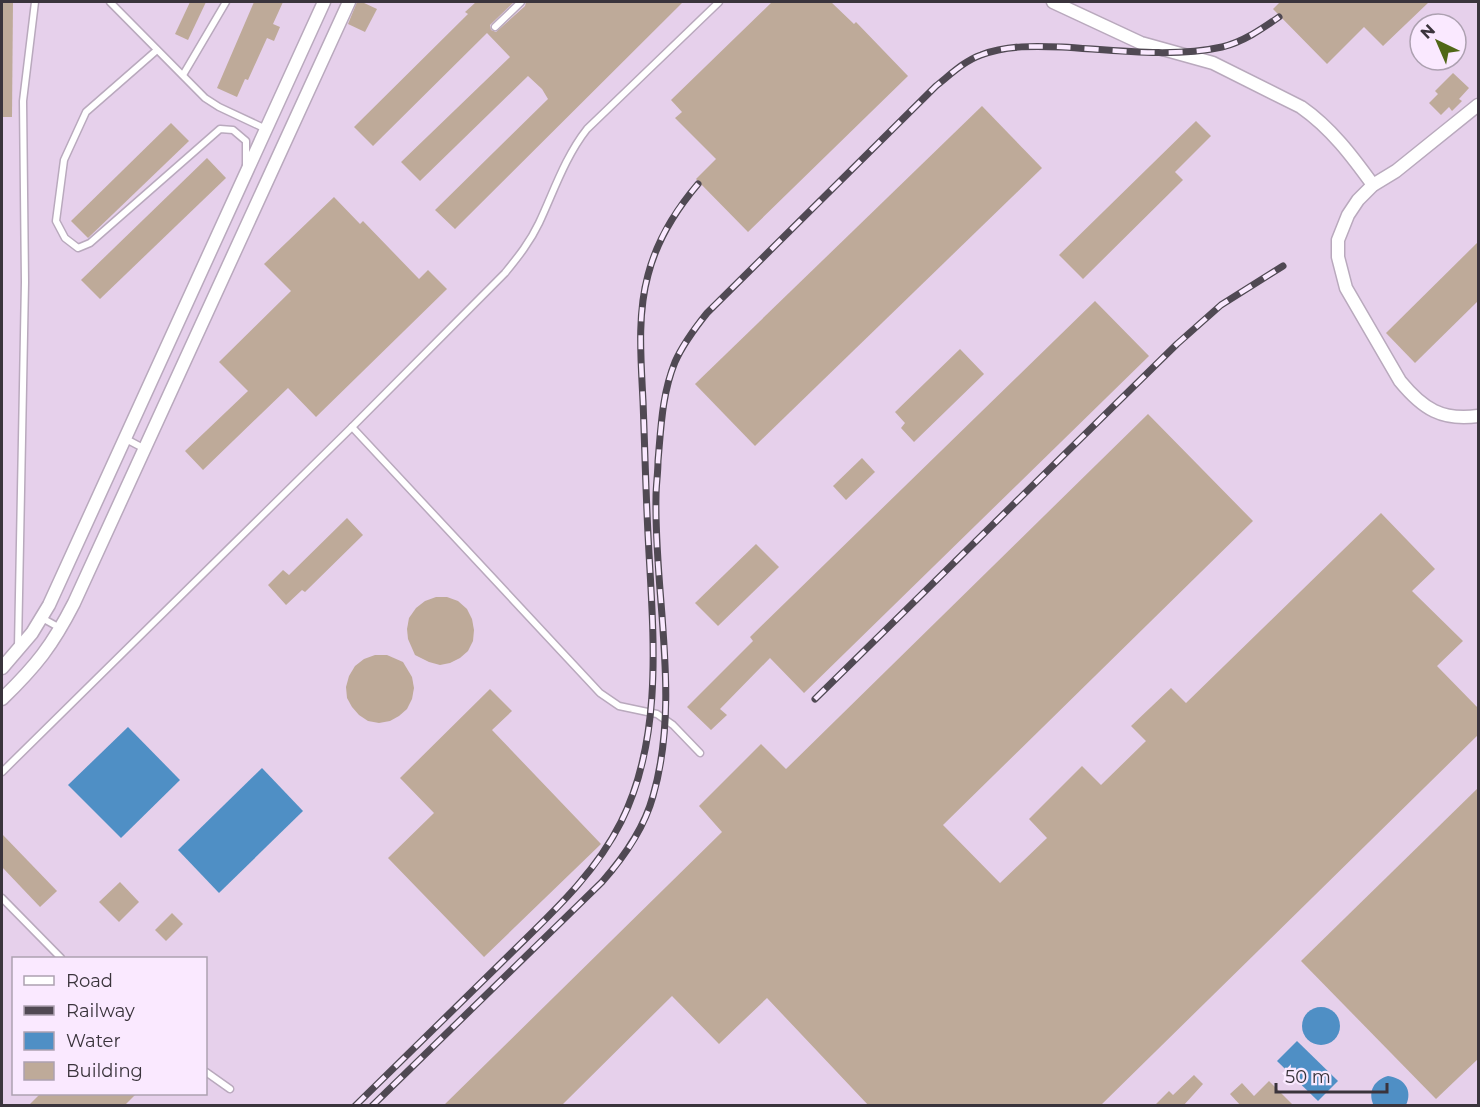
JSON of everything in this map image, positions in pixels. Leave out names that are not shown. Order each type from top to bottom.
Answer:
[{"type":"street","points":[[2,668],[18,651],[42,618],[126,439],[324,2]]},
{"type":"street","points":[[2,699],[44,655],[61,629],[349,2]]},
{"type":"street","points":[[1053,2],[1141,43],[1213,63],[1301,107],[1337,137],[1373,185]]},
{"type":"street","points":[[1479,105],[1396,171],[1373,185],[1358,200],[1348,215],[1338,240],[1340,272],[1346,288],[1400,381],[1423,405],[1437,413],[1456,417],[1479,416]]},
{"type":"street","points":[[266,129],[286,138]]},
{"type":"lane","points":[[18,651],[25,282],[23,101],[35,2]]},
{"type":"lane","points":[[110,2],[211,103],[266,129]]},
{"type":"lane","points":[[183,75],[226,2]]},
{"type":"lane","points":[[495,27],[521,2]]},
{"type":"lane","points":[[2,772],[505,273],[524,250],[538,225],[568,158],[587,129],[719,2]]},
{"type":"lane","points":[[157,50],[86,112],[64,160],[56,221],[65,238],[78,248],[90,243],[220,129],[233,130],[246,141],[246,174]]},
{"type":"lane","points":[[352,427],[600,693],[619,706],[657,714],[673,725],[700,753]]},
{"type":"lane","points":[[126,439],[145,449]]},
{"type":"lane","points":[[42,618],[61,629]]},
{"type":"lane","points":[[2,898],[60,957]]},
{"type":"lane","points":[[207,1073],[230,1089]]},
{"type":"shaded area","points":[[2,2],[1478,2],[1478,1105],[2,1105]]},
{"type":"water","points":[[128,727],[180,780],[121,838],[68,785]]},
{"type":"water","points":[[262,768],[303,811],[219,893],[178,850]]},
{"type":"water","points":[[1321,1007],[1328,1008],[1334,1013],[1339,1019],[1339,1033],[1334,1039],[1328,1044],[1321,1045],[1314,1044],[1308,1039],[1303,1033],[1302,1026],[1303,1019],[1308,1013],[1314,1008]]},
{"type":"water","points":[[1297,1041],[1338,1081],[1318,1101],[1277,1061]]},
{"type":"water","points":[[1388,1076],[1399,1079],[1406,1086],[1408,1100],[1406,1105],[1373,1104],[1371,1095],[1373,1087],[1379,1080]]},
{"type":"building","points":[[2,2],[13,2],[12,117],[2,117]]},
{"type":"building","points":[[190,2],[206,2],[188,40],[175,34]]},
{"type":"building","points":[[254,2],[283,2],[273,24],[280,27],[274,41],[267,38],[248,80],[245,79],[237,97],[217,88]]},
{"type":"building","points":[[357,2],[377,9],[365,32],[348,24]]},
{"type":"building","points":[[476,2],[514,2],[490,25],[491,30],[496,32],[525,6],[526,2],[683,2],[455,229],[435,210],[548,99],[542,89],[528,76],[420,181],[401,162],[510,57],[487,33],[373,146],[354,127],[468,14],[465,12]]},
{"type":"building","points":[[772,2],[831,2],[854,24],[856,22],[908,76],[748,232],[696,179],[716,159],[675,118],[682,112],[671,100]]},
{"type":"building","points":[[1280,2],[1429,2],[1419,12],[1408,12],[1408,22],[1383,46],[1364,27],[1327,64],[1273,9]]},
{"type":"building","points":[[1453,73],[1469,88],[1459,99],[1462,101],[1452,111],[1449,107],[1441,115],[1429,103],[1438,94],[1435,91]]},
{"type":"building","points":[[982,106],[1042,168],[755,446],[695,384]]},
{"type":"building","points":[[1196,121],[1211,136],[1175,172],[1183,180],[1083,279],[1059,255]]},
{"type":"building","points":[[171,123],[189,141],[88,238],[71,221]]},
{"type":"building","points":[[207,158],[226,178],[100,299],[81,280]]},
{"type":"building","points":[[334,197],[360,224],[363,221],[419,279],[428,270],[447,289],[316,417],[288,388],[203,470],[185,451],[248,391],[219,362],[291,291],[264,264]]},
{"type":"building","points":[[1479,241],[1479,300],[1415,363],[1386,333]]},
{"type":"building","points":[[1095,301],[1149,356],[804,693],[770,658],[720,709],[727,715],[711,730],[687,707],[753,641],[750,637]]},
{"type":"building","points":[[960,349],[984,374],[914,442],[901,428],[905,423],[895,412]]},
{"type":"building","points":[[1148,414],[1253,521],[943,825],[1000,883],[1047,838],[1029,819],[1082,766],[1101,785],[1146,741],[1131,726],[1171,688],[1186,703],[1381,513],[1435,569],[1412,591],[1463,641],[1437,666],[1479,709],[1479,734],[1100,1106],[869,1106],[767,998],[719,1044],[672,996],[561,1106],[443,1106],[722,832],[699,806],[761,744],[786,769]]},
{"type":"building","points":[[862,458],[875,472],[846,500],[833,486]]},
{"type":"building","points":[[347,518],[363,535],[305,592],[302,590],[286,605],[268,585],[283,570],[289,575]]},
{"type":"building","points":[[756,544],[779,567],[718,626],[695,603]]},
{"type":"building","points":[[436,597],[447,597],[458,601],[467,609],[474,630],[473,641],[468,651],[450,663],[440,665],[415,655],[408,639],[407,629],[409,618],[416,608]]},
{"type":"building","points":[[375,655],[387,655],[403,662],[412,677],[414,688],[407,709],[390,721],[379,723],[368,721],[359,715],[347,698],[346,687],[355,666]]},
{"type":"building","points":[[490,689],[512,711],[492,730],[601,844],[484,957],[388,858],[434,813],[400,778]]},
{"type":"building","points":[[1479,787],[1479,1058],[1436,1099],[1301,961]]},
{"type":"building","points":[[2,834],[57,891],[40,907],[2,867]]},
{"type":"building","points":[[120,882],[139,902],[119,922],[99,902]]},
{"type":"building","points":[[172,913],[183,924],[166,941],[155,930]]},
{"type":"building","points":[[1194,1075],[1203,1084],[1183,1106],[1154,1106],[1169,1091],[1173,1095]]},
{"type":"building","points":[[1269,1081],[1294,1106],[1241,1106],[1230,1094],[1242,1083],[1254,1096]]},
{"type":"building","points":[[39,1095],[135,1095],[124,1106],[28,1106]]},
{"type":"railway","points":[[372,1106],[602,882],[625,853],[644,820],[653,796],[661,759],[665,722],[666,685],[656,534],[658,461],[663,411],[667,386],[675,362],[707,313],[936,86],[969,61],[1001,49],[1032,46],[1163,53],[1203,50],[1237,42],[1279,17]]},
{"type":"railway","points":[[355,1106],[567,897],[610,842],[634,791],[649,725],[653,656],[641,354],[642,306],[648,275],[662,238],[674,215],[698,184]]},
{"type":"railway","points":[[815,699],[1177,344],[1221,305],[1283,266]]}]
